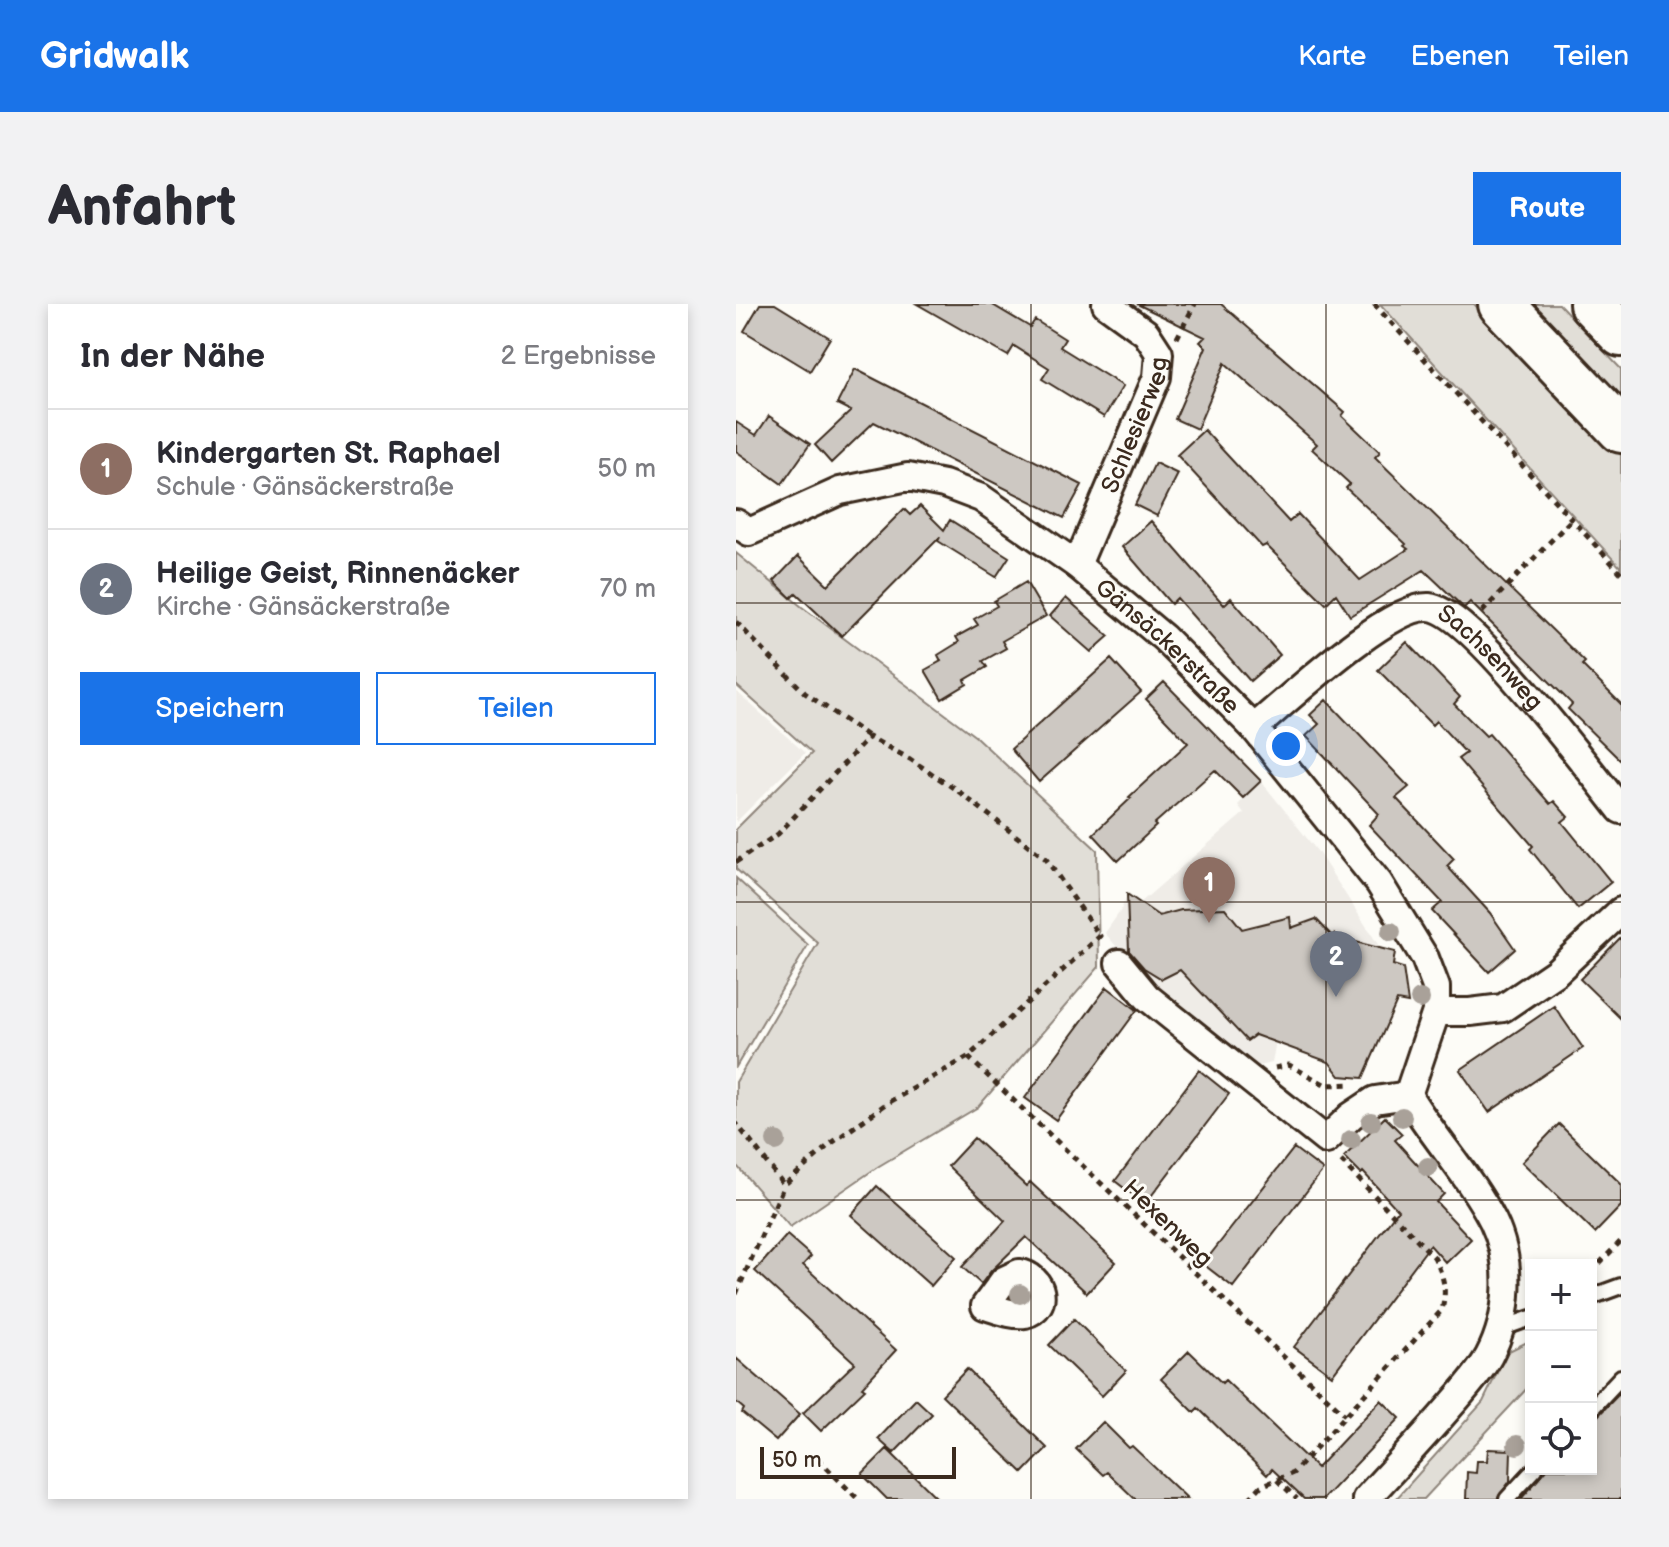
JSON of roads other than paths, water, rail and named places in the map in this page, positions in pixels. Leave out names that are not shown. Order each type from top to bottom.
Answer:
[{"type":"highway","points":[[1501,304],[1621,430]]},
{"type":"highway","points":[[1592,304],[1621,334]]},
{"type":"street","name":"Schlesierweg","points":[[1077,565],[1157,377],[1159,353],[1146,333],[1106,304]]},
{"type":"street","name":"Gänsäckerstraße","points":[[736,523],[749,532],[840,491],[908,477],[944,484],[981,498],[1077,565],[1164,638],[1254,728],[1379,883],[1425,958],[1436,987],[1436,1012],[1408,1095]]},
{"type":"street","name":"Sachsenweg","points":[[1254,728],[1354,645],[1389,621],[1427,607],[1445,611],[1466,628],[1555,725],[1621,810]]},
{"type":"street","points":[[1436,1012],[1503,1008],[1556,972],[1621,911]]},
{"type":"street","points":[[1119,963],[1147,997],[1326,1140],[1351,1116],[1375,1100],[1408,1095],[1428,1129],[1473,1186],[1494,1223],[1503,1246],[1506,1298],[1489,1356],[1472,1380],[1366,1499]]},
{"type":"lane","points":[[1597,1295],[1621,1286]]},
{"type":"lane","points":[[1499,1329],[1525,1320]]},
{"type":"lane","points":[[1597,1403],[1621,1377]]},
{"type":"lane","points":[[1507,1499],[1529,1475]]},
{"type":"place","name":"Kindergarten St. Raphael","points":[[1209,923]]},
{"type":"place","name":"Heilige Geist, Rinnenäcker","points":[[1336,997]]}]
